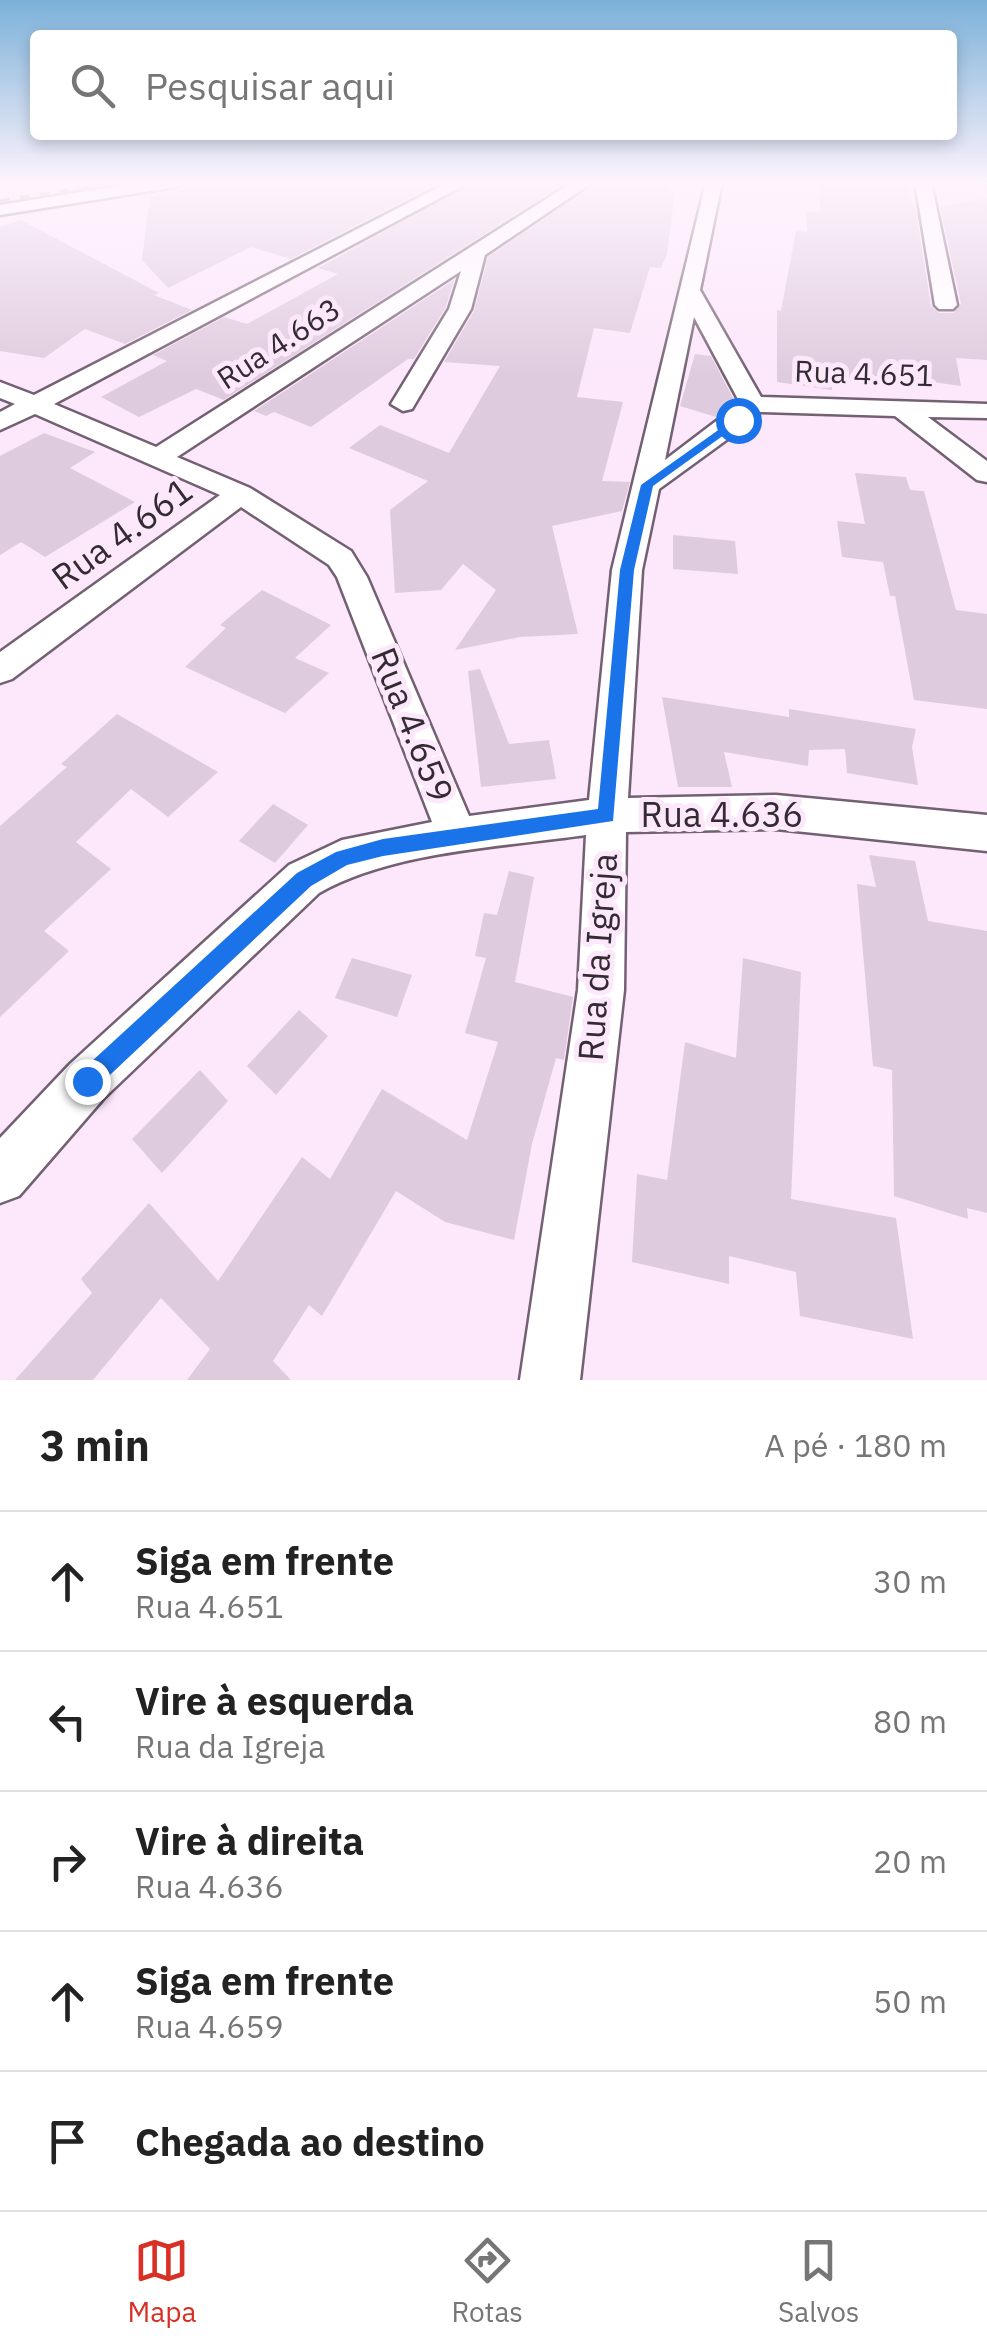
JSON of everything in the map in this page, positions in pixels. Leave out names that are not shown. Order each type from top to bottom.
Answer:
[{"type":"street","points":[[0,422],[338,246]]},
{"type":"street","name":"Rua 4.663","points":[[156,458],[488,246]]},
{"type":"street","name":"Rua da Igreja","points":[[550,1380],[601,990],[607,815],[627,570],[700,246]]},
{"type":"street","points":[[935,246],[946,306]]},
{"type":"street","points":[[403,404],[460,309],[476,254]]},
{"type":"street","points":[[690,290],[753,404]]},
{"type":"street","name":"Rua 4.659","points":[[0,389],[240,494],[340,558],[352,577],[456,836],[342,858],[304,879],[87,1081],[0,1177]]},
{"type":"street","name":"Rua 4.651","points":[[647,485],[738,420],[753,404],[987,411]]},
{"type":"street","points":[[898,406],[987,474]]},
{"type":"street","name":"Rua 4.661","points":[[0,670],[240,494]]},
{"type":"street","name":"Rua 4.636","points":[[456,836],[607,815],[776,812],[987,833]]},
{"type":"building","points":[[0,246],[71,246],[159,293],[154,295],[192,310],[125,344],[85,329],[44,358],[0,351]]},
{"type":"building","points":[[144,246],[315,246],[291,259],[251,247],[168,288],[142,260]]},
{"type":"building","points":[[357,246],[465,246],[224,400],[196,389],[139,417],[101,397],[167,361],[153,355],[224,317],[247,324],[338,274],[318,268]]},
{"type":"building","points":[[503,246],[668,246],[661,268],[650,267],[630,333],[594,328],[577,397],[623,402],[602,481],[630,482],[622,511],[552,526],[578,634],[520,637],[455,650],[496,590],[463,564],[441,590],[395,593],[390,510],[428,481],[349,448],[380,425],[449,453],[500,366],[444,362],[474,311],[488,257]]},
{"type":"building","points":[[793,246],[922,246],[931,306],[939,313],[953,313],[961,304],[949,246],[987,246],[987,360],[956,358],[961,386],[890,376],[891,386],[833,379],[832,390],[777,382],[777,310],[781,311]]},
{"type":"building","points":[[454,280],[446,307],[414,359],[408,359],[311,427],[274,412],[266,416],[254,411]]},
{"type":"building","points":[[695,354],[711,356],[734,400],[716,417],[680,406]]},
{"type":"building","points":[[44,433],[95,452],[70,468],[135,502],[45,557],[21,542],[0,555],[0,456]]},
{"type":"building","points":[[855,473],[906,477],[910,490],[924,491],[956,610],[987,614],[987,709],[914,700],[895,596],[890,596],[883,562],[842,557],[837,521],[865,524]]},
{"type":"building","points":[[673,535],[735,541],[738,574],[673,569]]},
{"type":"building","points":[[262,590],[331,625],[295,658],[329,673],[285,713],[185,667],[226,628],[220,625]]},
{"type":"building","points":[[480,669],[509,744],[549,740],[556,779],[481,787],[468,671]]},
{"type":"building","points":[[662,697],[789,717],[789,709],[916,729],[912,747],[918,785],[847,773],[845,749],[809,750],[808,766],[724,752],[732,787],[678,787]]},
{"type":"building","points":[[117,714],[218,772],[168,817],[131,789],[76,842],[111,869],[44,931],[69,951],[0,1017],[0,826],[67,767],[61,764]]},
{"type":"building","points":[[273,804],[308,825],[275,863],[239,841]]},
{"type":"building","points":[[869,855],[915,861],[928,921],[987,931],[987,1213],[967,1208],[968,1219],[894,1196],[892,1070],[873,1066],[857,884],[876,887]]},
{"type":"building","points":[[509,871],[534,877],[515,982],[573,997],[564,1060],[556,1058],[532,1144],[514,1240],[445,1222],[396,1191],[322,1316],[309,1305],[273,1361],[291,1380],[187,1380],[210,1349],[161,1298],[93,1380],[15,1380],[92,1293],[81,1279],[149,1203],[218,1281],[302,1157],[330,1179],[382,1089],[467,1140],[498,1042],[465,1033],[486,958],[475,956],[484,913],[497,915]]},
{"type":"building","points":[[352,958],[412,975],[397,1017],[335,998]]},
{"type":"building","points":[[743,958],[801,972],[791,1199],[896,1218],[913,1339],[800,1316],[796,1272],[729,1256],[729,1284],[632,1262],[637,1174],[667,1180],[685,1042],[736,1058]]},
{"type":"building","points":[[299,1010],[328,1036],[276,1095],[247,1066]]},
{"type":"building","points":[[200,1070],[228,1101],[162,1173],[132,1139]]},
{"type":"route","points":[[87,1081],[304,879],[342,858],[383,847],[607,815],[627,570],[647,485],[738,420]]}]
